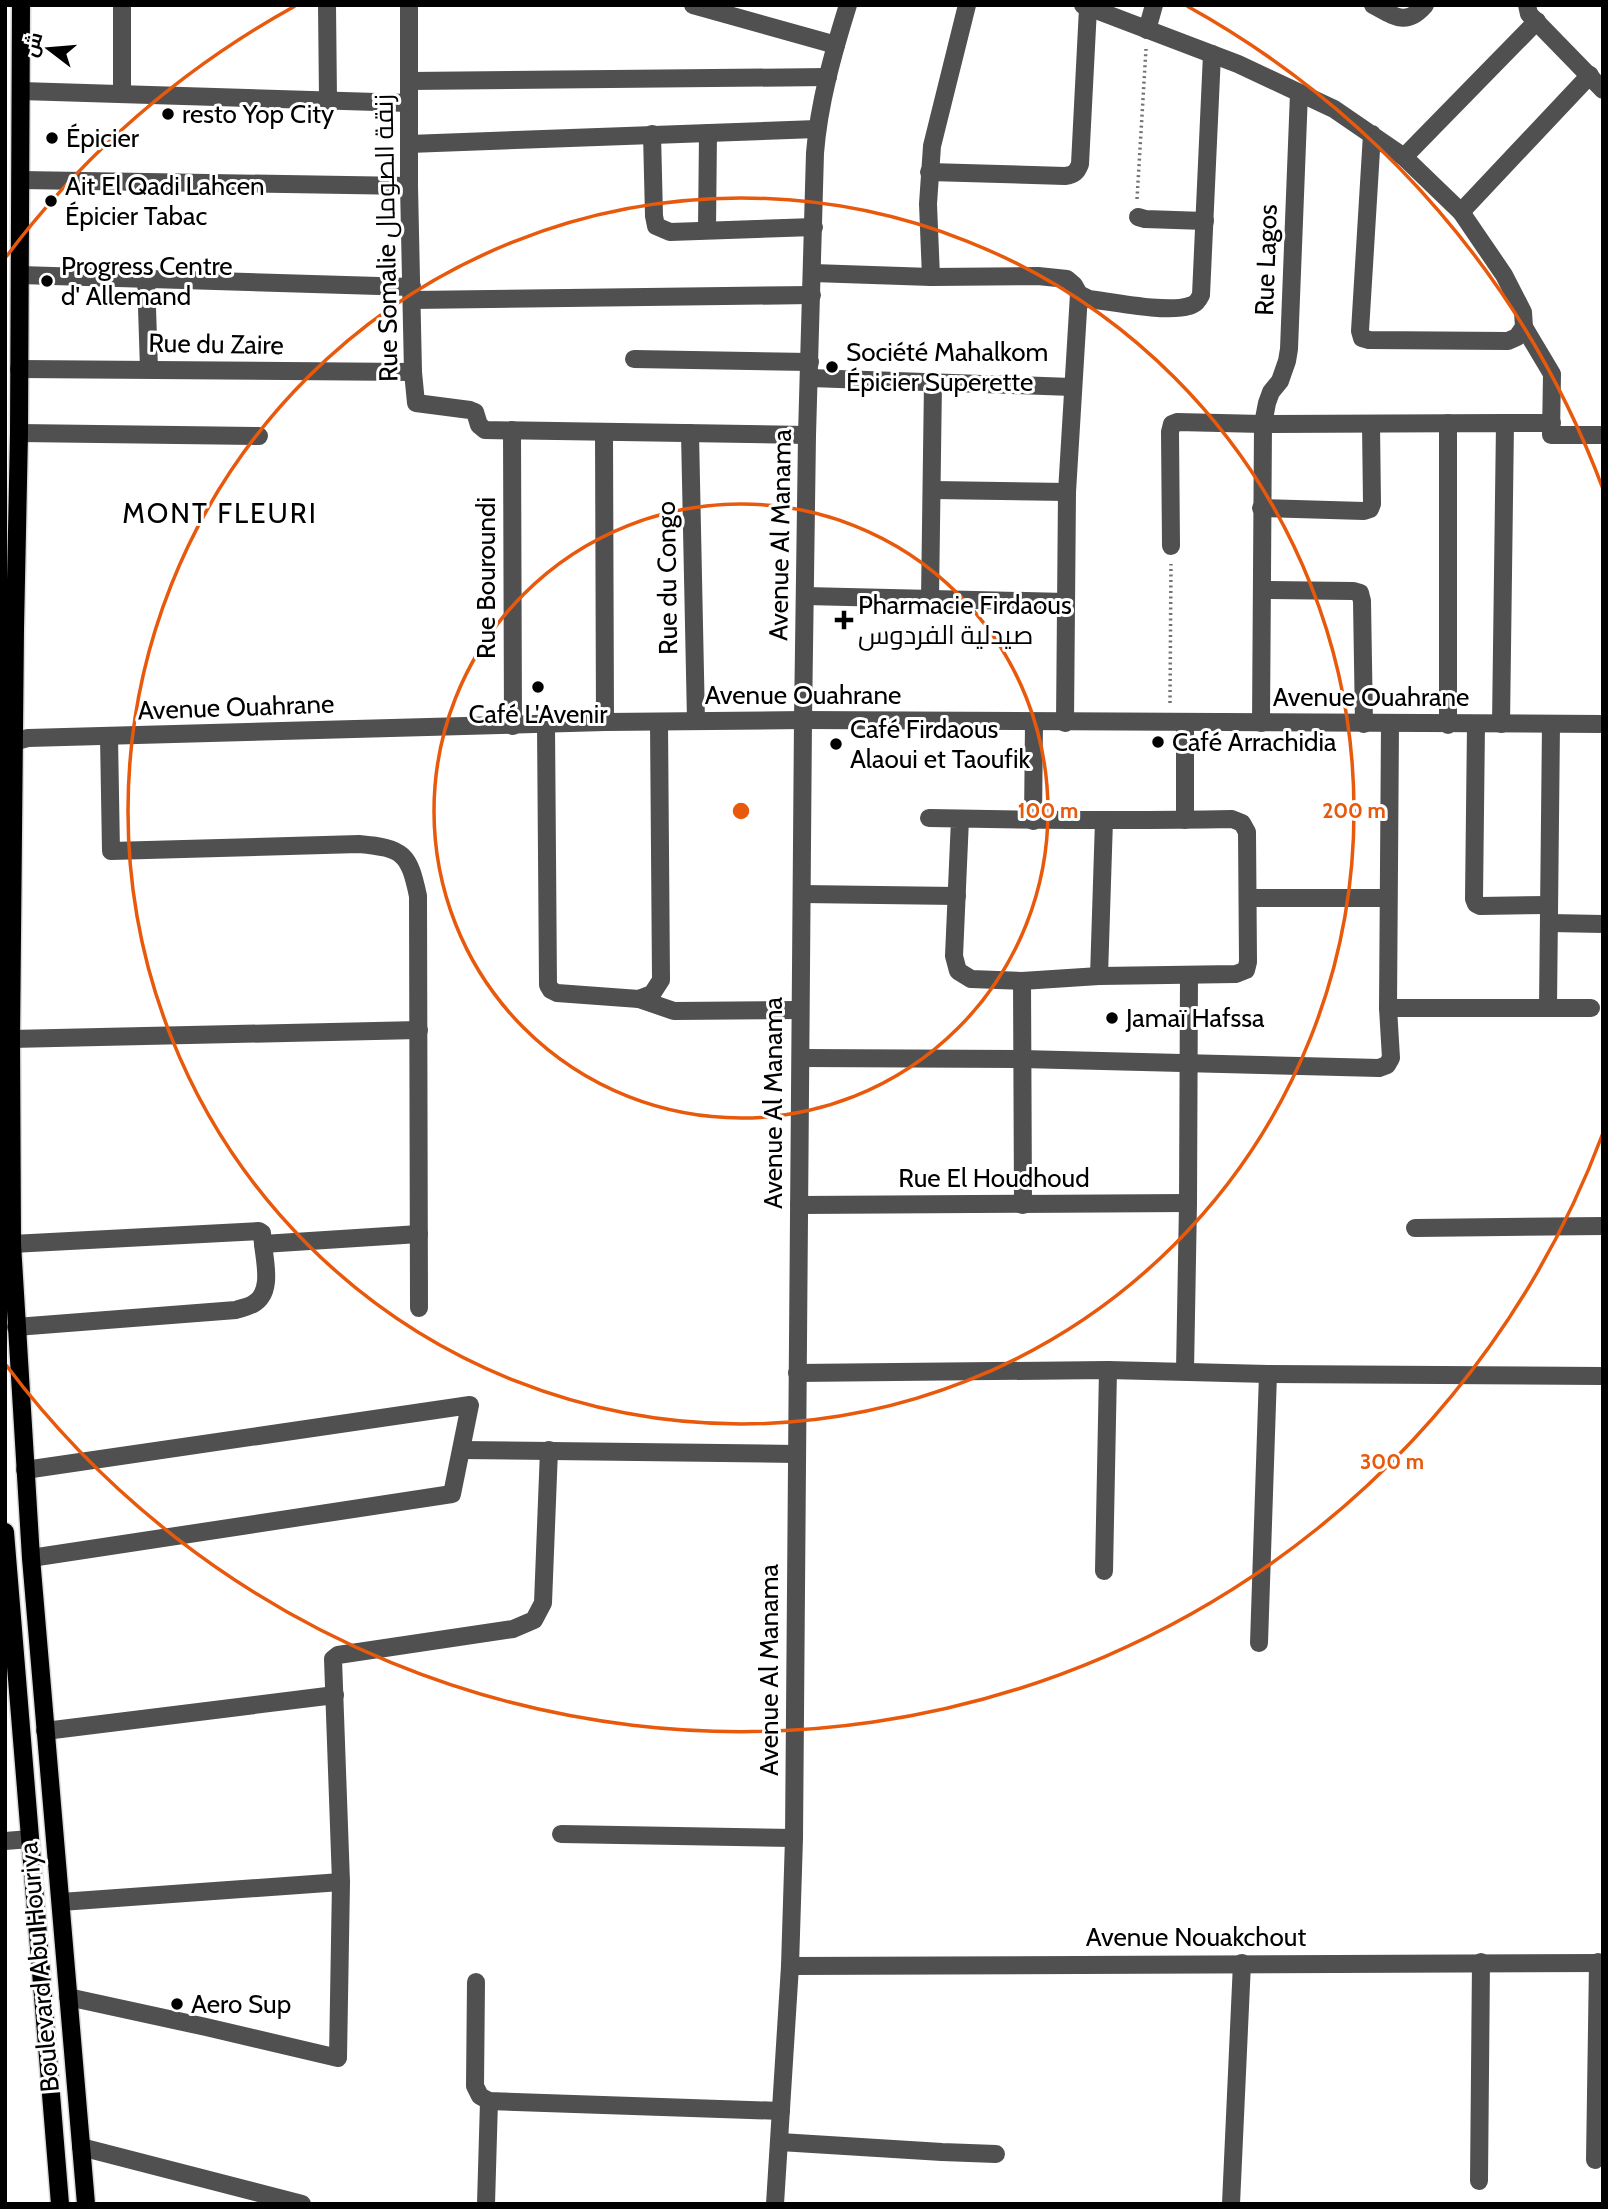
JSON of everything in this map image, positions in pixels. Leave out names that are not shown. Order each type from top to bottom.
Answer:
[{"type":"main road","name":"Boulevard Abu Houriya","points":[[21,5],[19,433],[10,629],[9,743],[12,1244],[31,1558],[86,2204]]},
{"type":"main road","name":"Boulevard Abu Houriya","points":[[5,1531],[60,2204]]},
{"type":"street","points":[[122,5],[122,94]]},
{"type":"street","points":[[327,5],[328,99]]},
{"type":"street","name":"Rue Somalie زنقة الصومال","points":[[409,5],[409,186],[416,403],[470,410],[475,412],[481,428],[512,430]]},
{"type":"street","points":[[693,5],[836,45]]},
{"type":"street","name":"Avenue Al Manama","points":[[775,2204],[790,1966],[794,1838],[803,720],[807,435],[817,129],[828,76],[848,5]]},
{"type":"street","points":[[932,277],[929,172],[939,113],[967,5]]},
{"type":"street","points":[[1147,30],[1154,5]]},
{"type":"street","points":[[1373,5],[1404,19],[1411,17],[1425,5]]},
{"type":"street","points":[[1527,5],[1529,14],[1603,90]]},
{"type":"street","points":[[929,172],[1071,176],[1078,171],[1086,6],[1238,64],[1334,109],[1372,134],[1404,157],[1461,212],[1504,275],[1523,312],[1524,327],[1552,374],[1551,435],[1603,435]]},
{"type":"street","points":[[1404,157],[1537,21]]},
{"type":"street","points":[[813,273],[932,277],[1038,276],[1067,279],[1079,294],[1088,299],[1173,309],[1197,303],[1201,295],[1212,54]]},
{"type":"street","points":[[1461,212],[1590,75]]},
{"type":"street","points":[[410,81],[828,76]]},
{"type":"street","points":[[21,91],[410,103]]},
{"type":"street","name":"Rue Lagos","points":[[1261,723],[1263,424],[1267,403],[1271,392],[1280,381],[1289,349],[1299,93]]},
{"type":"street","points":[[410,145],[817,129]]},
{"type":"street","points":[[707,229],[708,133]]},
{"type":"street","points":[[652,134],[656,226],[670,232],[814,227]]},
{"type":"street","points":[[1372,134],[1360,331],[1362,338],[1508,341],[1517,337],[1524,327]]},
{"type":"street","points":[[21,180],[409,186]]},
{"type":"street","points":[[1138,217],[1205,221]]},
{"type":"street","points":[[20,275],[146,277],[412,293],[812,295]]},
{"type":"street","points":[[146,277],[149,369]]},
{"type":"street","points":[[1065,723],[1067,492],[1079,294]]},
{"type":"street","points":[[634,359],[810,370],[933,382],[1072,387]]},
{"type":"street","name":"Rue du Zaire","points":[[19,369],[413,372]]},
{"type":"street","points":[[930,599],[933,382]]},
{"type":"street","points":[[1171,546],[1172,424],[1177,422],[1552,423]]},
{"type":"street","points":[[1448,423],[1448,724]]},
{"type":"street","points":[[1501,724],[1505,423]]},
{"type":"street","points":[[1261,508],[1364,512],[1370,509],[1371,424]]},
{"type":"street","points":[[512,430],[807,435]]},
{"type":"street","name":"Rue Bouroundi","points":[[512,430],[513,726]]},
{"type":"street","points":[[604,432],[605,722]]},
{"type":"street","points":[[19,433],[259,436]]},
{"type":"street","name":"Rue du Congo","points":[[690,433],[696,722]]},
{"type":"street","points":[[933,490],[1067,492]]},
{"type":"street","points":[[1262,590],[1360,593],[1364,724]]},
{"type":"street","points":[[805,596],[1066,602]]},
{"type":"street","name":"Avenue Ouahrane","points":[[9,743],[28,738],[605,722],[803,720],[1603,724]]},
{"type":"street","points":[[639,999],[652,994],[661,979],[659,722]]},
{"type":"street","points":[[1033,821],[1034,722]]},
{"type":"street","points":[[1178,723],[1185,820]]},
{"type":"street","points":[[801,1058],[1021,1059],[1380,1068],[1387,1065],[1391,1058],[1388,1008],[1390,724]]},
{"type":"street","points":[[1476,724],[1476,904],[1603,924]]},
{"type":"street","points":[[1548,1007],[1551,724]]},
{"type":"street","points":[[546,725],[548,985],[551,990],[557,993],[639,999],[674,1011],[800,1010]]},
{"type":"street","points":[[109,737],[111,851],[334,844],[379,846],[397,851],[412,867],[418,896],[419,1308]]},
{"type":"street","points":[[929,818],[1033,821],[1232,819],[1242,823],[1247,832],[1246,971],[1236,974],[1099,976],[1022,981],[971,979],[958,971],[954,956],[960,819]]},
{"type":"street","points":[[1099,976],[1104,820]]},
{"type":"street","points":[[802,894],[957,896]]},
{"type":"street","points":[[1248,898],[1388,898]]},
{"type":"street","points":[[1185,1371],[1189,975]]},
{"type":"street","points":[[1022,981],[1023,1205]]},
{"type":"street","points":[[1388,1008],[1591,1008]]},
{"type":"street","points":[[11,1039],[419,1030]]},
{"type":"street","name":"Rue El Houdhoud","points":[[799,1205],[1188,1203]]},
{"type":"street","points":[[1415,1228],[1603,1226]]},
{"type":"street","points":[[12,1244],[259,1231],[262,1233],[266,1279],[263,1294],[254,1304],[236,1310],[16,1327]]},
{"type":"street","points":[[263,1244],[419,1234]]},
{"type":"street","points":[[1104,1571],[1108,1370]]},
{"type":"street","points":[[797,1373],[1108,1370],[1603,1376]]},
{"type":"street","points":[[1259,1643],[1268,1374]]},
{"type":"street","points":[[25,1469],[470,1405],[452,1494],[31,1558]]},
{"type":"street","points":[[462,1450],[797,1454]]},
{"type":"street","points":[[68,1997],[338,2059],[341,1882],[335,1695],[331,1664],[338,1655],[499,1631],[534,1620],[540,1612],[544,1595],[549,1450]]},
{"type":"street","points":[[45,1731],[335,1695]]},
{"type":"street","points":[[561,1834],[794,1838]]},
{"type":"street","points":[[5,1841],[30,1839]]},
{"type":"street","points":[[61,1902],[341,1882]]},
{"type":"street","points":[[1479,2180],[1481,1962]]},
{"type":"street","points":[[1231,2204],[1242,1963]]},
{"type":"street","points":[[1595,2160],[1600,1963]]},
{"type":"street","name":"Avenue Nouakchout","points":[[790,1966],[1600,1963]]},
{"type":"street","points":[[475,1982],[475,2086],[480,2096],[489,2101],[781,2111]]},
{"type":"street","points":[[486,2204],[489,2101]]},
{"type":"street","points":[[780,2142],[996,2154]]},
{"type":"street","points":[[81,2147],[302,2204]]},
{"type":"path","points":[[1138,217],[1136,210],[1147,30]]},
{"type":"path","points":[[1171,546],[1178,723]]},
{"type":"place","name":"resto Yop City","points":[[168,114]]},
{"type":"place","name":"Épicier","points":[[52,138]]},
{"type":"place","name":"Ait El Qadi Lahcen Épicier Tabac","points":[[51,201]]},
{"type":"place","name":"Progress Centre d' Allemand","points":[[47,281]]},
{"type":"place","name":"Société Mahalkom Épicier Superette","points":[[832,367]]},
{"type":"place","name":"Pharmacie Firdaous صيدلية الفردوس","points":[[844,620]]},
{"type":"place","name":"Café L'Avenir","points":[[538,687]]},
{"type":"place","name":"Café Arrachidia","points":[[1158,742]]},
{"type":"place","name":"Café Firdaous Alaoui et Taoufik","points":[[836,744]]},
{"type":"place","name":"Jamaï Hafssa","points":[[1112,1018]]},
{"type":"place","name":"Aero Sup","points":[[177,2004]]},
{"type":"district","name":"MONT FLEURI","points":[[220,513]]}]
